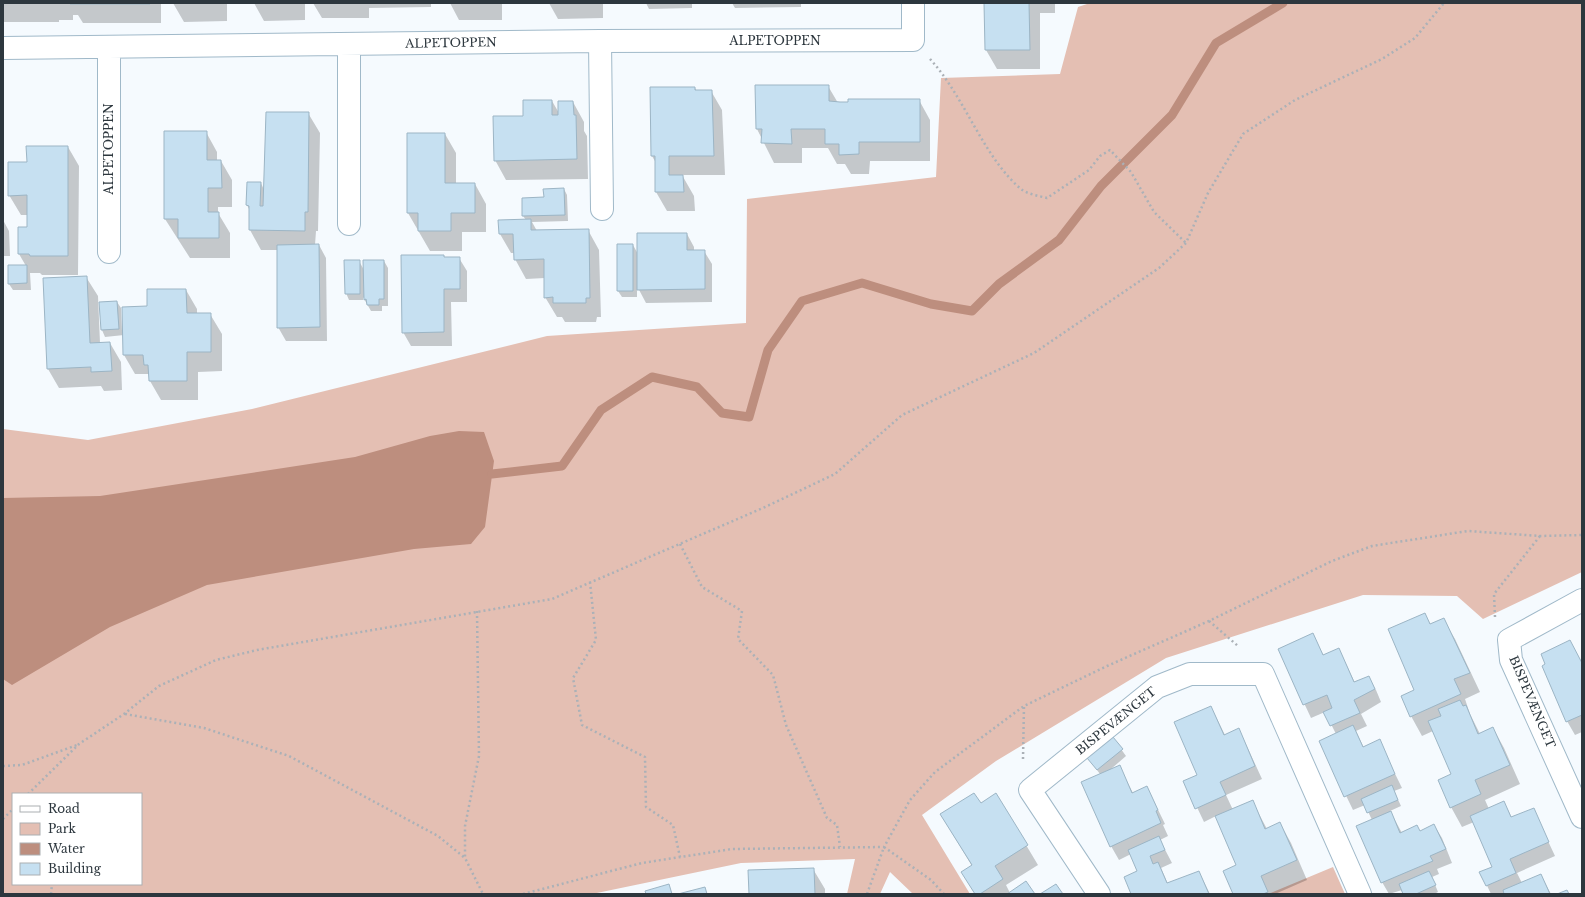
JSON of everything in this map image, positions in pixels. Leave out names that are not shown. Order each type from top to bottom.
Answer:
[{"type":"street","name":"ALPETOPPEN","points":[[3,48],[600,41],[913,40],[914,3]]},
{"type":"street","points":[[600,41],[602,209]]},
{"type":"street","points":[[349,224],[350,44]]},
{"type":"street","name":"ALPETOPPEN","points":[[109,46],[109,252]]},
{"type":"street","name":"BISPEVÆNGET","points":[[1582,600],[1509,640],[1511,660],[1582,817]]},
{"type":"street","name":"BISPEVÆNGET","points":[[1030,790],[1157,687],[1190,674],[1263,674],[1360,894]]},
{"type":"street","points":[[1030,790],[1099,894]]},
{"type":"path","points":[[29,793],[79,744],[124,714],[159,686],[216,660],[257,650],[552,599],[680,544],[835,474],[902,415],[1034,353],[1159,268],[1186,243],[1208,194],[1242,134],[1295,100],[1382,59],[1415,38],[1444,3]]},
{"type":"path","points":[[940,70],[977,127],[994,159],[1022,190],[1047,198],[1088,170],[1100,156],[1110,150],[1132,172],[1154,212],[1186,243]]},
{"type":"path","points":[[867,894],[884,847],[910,800],[936,772],[1024,706],[1107,666],[1209,621],[1332,561],[1372,546],[1468,531],[1540,536],[1582,536]]},
{"type":"path","points":[[1509,640],[1499,628],[1494,614],[1494,594],[1540,536]]},
{"type":"path","points":[[680,544],[702,586],[742,611],[738,640],[773,675],[786,725],[827,818],[837,825],[840,847]]},
{"type":"path","points":[[590,582],[596,640],[573,678],[582,725],[645,757],[646,807],[673,825],[680,857]]},
{"type":"path","points":[[465,858],[466,826],[479,756],[477,611]]},
{"type":"path","points":[[1024,706],[1023,768],[1030,790]]},
{"type":"path","points":[[124,714],[204,728],[289,756],[438,836],[465,858],[483,894]]},
{"type":"path","points":[[3,766],[22,765],[79,744]]},
{"type":"path","points":[[3,819],[12,810]]},
{"type":"path","points":[[523,894],[642,863],[732,849],[840,847],[884,847],[931,880],[944,894]]},
{"type":"green space","points":[[1090,3],[1582,3],[1582,572],[1483,619],[1457,596],[1363,595],[1166,658],[996,761],[922,815],[970,894],[913,894],[890,872],[880,894],[847,894],[855,859],[741,863],[592,894],[3,894],[3,429],[88,440],[252,409],[547,336],[746,323],[747,199],[936,177],[941,78],[1060,74],[1078,7]]},
{"type":"green space","points":[[1333,867],[1345,894],[1268,894]]},
{"type":"water","points":[[459,431],[484,432],[494,461],[485,527],[471,544],[414,549],[207,585],[110,627],[12,685],[3,679],[3,498],[100,496],[355,457],[430,436]]},
{"type":"building","points":[[150,3],[150,4],[70,4]]},
{"type":"building","points":[[984,3],[1029,3],[1030,50],[985,50]]},
{"type":"building","points":[[755,85],[829,85],[829,101],[840,102],[848,102],[848,99],[920,99],[920,142],[859,142],[859,154],[839,155],[839,144],[825,144],[825,129],[791,129],[792,144],[761,143],[762,129],[756,129]]},
{"type":"building","points":[[650,87],[695,87],[695,90],[712,90],[714,156],[669,156],[669,175],[683,175],[684,192],[655,192],[655,156],[651,156]]},
{"type":"building","points":[[523,100],[552,100],[552,115],[558,115],[558,101],[573,101],[574,115],[576,115],[577,159],[494,161],[493,116],[523,116]]},
{"type":"building","points":[[266,112],[309,112],[308,212],[305,212],[305,231],[249,230],[249,206],[246,205],[247,182],[261,182],[260,206],[263,206]]},
{"type":"building","points":[[164,131],[207,131],[207,160],[221,160],[222,188],[208,188],[208,212],[219,212],[219,238],[178,238],[178,219],[164,219]]},
{"type":"building","points":[[407,133],[445,133],[445,183],[475,183],[475,213],[451,213],[451,231],[418,231],[418,213],[407,213]]},
{"type":"building","points":[[26,146],[68,146],[68,256],[30,256],[29,254],[18,254],[18,227],[27,227],[27,195],[8,196],[8,162],[27,162]]},
{"type":"building","points":[[564,188],[565,215],[522,216],[522,198],[544,197],[543,189]]},
{"type":"building","points":[[531,219],[531,230],[589,229],[590,298],[586,298],[586,303],[553,303],[553,297],[544,298],[544,259],[514,260],[513,234],[499,234],[498,220]]},
{"type":"building","points":[[637,233],[687,233],[687,250],[705,250],[705,289],[637,290]]},
{"type":"building","points":[[319,244],[320,327],[277,328],[277,245]]},
{"type":"building","points":[[617,244],[633,244],[633,291],[617,291]]},
{"type":"building","points":[[401,255],[444,255],[444,257],[460,257],[460,289],[444,289],[444,332],[402,333]]},
{"type":"building","points":[[344,260],[360,260],[360,294],[345,294]]},
{"type":"building","points":[[363,260],[384,260],[384,299],[379,299],[379,305],[367,305],[366,299],[364,300]]},
{"type":"building","points":[[8,265],[27,265],[27,283],[8,284]]},
{"type":"building","points":[[87,276],[90,343],[110,342],[112,371],[91,372],[91,367],[47,369],[43,278]]},
{"type":"building","points":[[147,289],[186,289],[187,313],[211,313],[211,352],[187,352],[187,381],[149,381],[148,365],[144,365],[143,355],[123,355],[122,307],[147,306]]},
{"type":"building","points":[[117,301],[119,329],[101,330],[99,302]]},
{"type":"building","points":[[1425,613],[1430,624],[1444,618],[1470,673],[1454,679],[1461,694],[1410,717],[1401,696],[1414,690],[1388,629]]},
{"type":"building","points":[[1313,633],[1323,655],[1339,648],[1354,682],[1369,676],[1375,689],[1354,700],[1360,713],[1330,726],[1323,712],[1332,708],[1327,695],[1303,705],[1278,649]]},
{"type":"building","points":[[1570,640],[1582,663],[1582,715],[1566,722],[1542,666],[1545,664],[1541,654]]},
{"type":"building","points":[[1460,700],[1463,706],[1466,705],[1478,734],[1493,727],[1510,765],[1475,780],[1481,794],[1450,808],[1438,780],[1451,774],[1428,721],[1441,716],[1438,709]]},
{"type":"building","points":[[1211,706],[1224,735],[1239,728],[1255,766],[1220,782],[1226,795],[1195,809],[1183,781],[1197,775],[1174,722]]},
{"type":"building","points":[[1353,725],[1363,747],[1380,739],[1395,774],[1344,797],[1319,741]]},
{"type":"building","points":[[1113,737],[1123,749],[1097,770],[1087,758]]},
{"type":"building","points":[[1120,765],[1132,793],[1147,786],[1158,810],[1156,811],[1161,823],[1110,847],[1081,782]]},
{"type":"building","points":[[1392,785],[1398,800],[1367,813],[1361,799]]},
{"type":"building","points":[[974,793],[981,803],[996,793],[1028,845],[995,866],[1003,879],[980,894],[975,894],[961,872],[972,865],[940,814]]},
{"type":"building","points":[[1253,800],[1265,829],[1280,822],[1297,860],[1261,876],[1268,892],[1263,894],[1233,894],[1223,871],[1236,865],[1215,816]]},
{"type":"building","points":[[1504,801],[1511,817],[1534,808],[1549,842],[1510,859],[1516,873],[1486,886],[1479,872],[1492,867],[1470,816]]},
{"type":"building","points":[[1391,811],[1400,833],[1417,825],[1420,831],[1434,824],[1446,849],[1430,856],[1433,861],[1381,883],[1356,826]]},
{"type":"building","points":[[1159,836],[1165,850],[1150,856],[1153,864],[1158,862],[1167,883],[1199,871],[1209,894],[1131,894],[1124,877],[1137,871],[1128,850]]},
{"type":"building","points":[[814,868],[815,894],[749,894],[748,870]]},
{"type":"building","points":[[1429,871],[1436,885],[1416,894],[1403,894],[1399,884]]},
{"type":"building","points":[[1541,874],[1550,894],[1504,894],[1503,890]]},
{"type":"building","points":[[1026,881],[1035,894],[1007,894]]},
{"type":"building","points":[[669,884],[672,894],[646,894],[645,891]]},
{"type":"building","points":[[1056,884],[1063,894],[1040,894]]},
{"type":"building","points":[[705,887],[707,894],[678,894]]},
{"type":"building","points":[[1567,890],[1569,894],[1557,894]]},
{"type":"waterway","points":[[492,474],[562,466],[601,410],[652,377],[697,387],[722,413],[749,417],[768,350],[802,301],[862,283],[931,304],[972,311],[999,284],[1059,240],[1101,186],[1172,115],[1216,43],[1283,3]]}]
